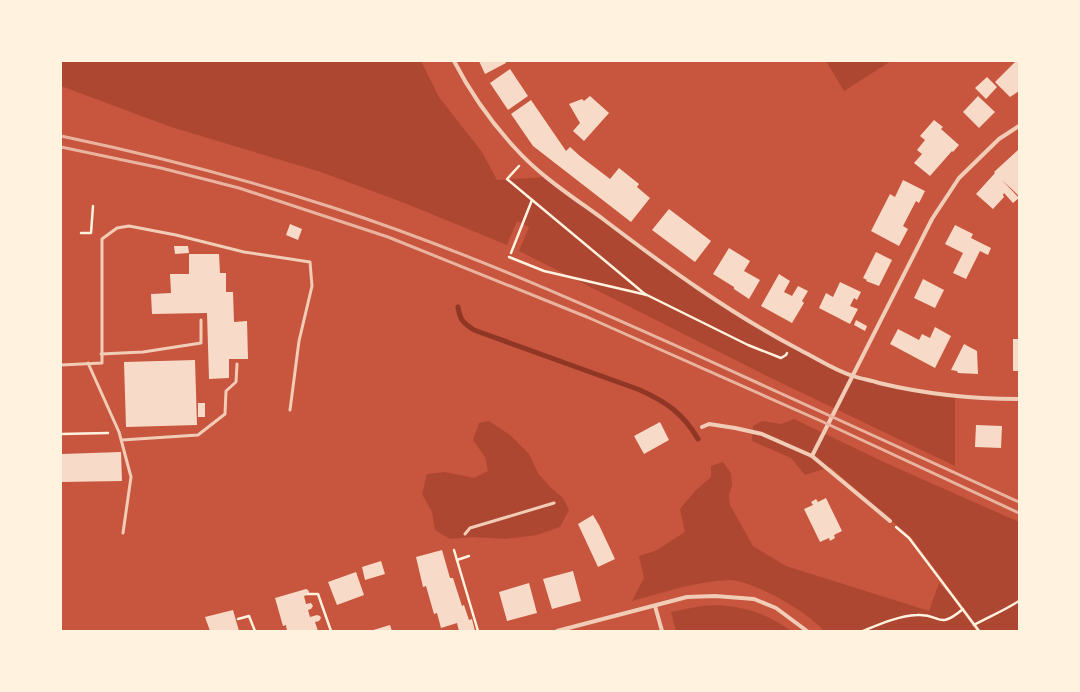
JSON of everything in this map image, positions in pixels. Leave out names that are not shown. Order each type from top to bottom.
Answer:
[{"type":"street","points":[[454,61],[462,78],[486,114],[515,149],[546,177],[642,249],[752,323],[833,368],[853,376],[904,389],[947,396],[1019,399]]},
{"type":"street","points":[[812,456],[932,220],[959,178],[999,139],[1019,126]]},
{"type":"street","points":[[702,427],[709,424],[762,434],[812,456],[890,521]]},
{"type":"street","points":[[557,631],[687,597],[715,596],[754,599],[776,608],[807,631]]},
{"type":"street","points":[[655,606],[662,631]]},
{"type":"lane","points":[[61,365],[102,363],[102,239],[117,228],[129,226],[176,235],[244,252],[310,262],[312,286],[299,341],[290,410]]},
{"type":"lane","points":[[102,354],[143,352],[201,343],[201,320]]},
{"type":"lane","points":[[88,363],[120,432],[131,477],[123,534]]},
{"type":"lane","points":[[122,440],[198,435],[225,414],[226,391],[236,382],[237,364]]},
{"type":"lane","points":[[465,534],[470,528],[554,503]]},
{"type":"path","points":[[526,159],[507,179],[647,295]]},
{"type":"path","points":[[532,200],[510,255],[544,271],[647,295],[748,345],[781,358],[786,355],[790,345]]},
{"type":"path","points":[[81,232],[91,233],[93,206]]},
{"type":"path","points":[[61,434],[120,432]]},
{"type":"path","points":[[890,521],[909,538],[979,631]]},
{"type":"path","points":[[454,550],[478,631]]},
{"type":"path","points":[[457,560],[469,556]]},
{"type":"path","points":[[308,594],[318,594],[331,631]]},
{"type":"path","points":[[974,625],[1003,611],[1019,601]]},
{"type":"path","points":[[863,631],[886,622],[917,615],[925,615],[942,621],[950,619],[963,609]]},
{"type":"path","points":[[238,619],[249,616],[255,631]]},
{"type":"shaded area","points":[[61,61],[421,61],[439,97],[482,152],[497,180],[546,177],[642,249],[752,324],[854,377],[903,390],[955,396],[955,466],[775,380],[519,251],[529,227],[517,221],[507,245],[407,204],[321,172],[171,127],[61,86]]},
{"type":"shaded area","points":[[826,61],[891,61],[844,91]]},
{"type":"shaded area","points":[[794,419],[888,464],[1019,522],[1019,631],[981,631],[911,537],[830,467],[805,475],[791,458],[752,441],[753,426],[762,421],[781,424]]},
{"type":"shaded area","points":[[489,421],[510,435],[529,454],[538,473],[550,487],[563,498],[569,510],[560,527],[537,535],[507,539],[472,537],[450,539],[435,530],[432,512],[422,494],[427,474],[445,472],[474,478],[488,471],[485,457],[473,440],[479,423]]},
{"type":"shaded area","points":[[723,462],[731,473],[732,485],[729,495],[730,505],[753,546],[786,566],[929,611],[939,583],[953,598],[976,631],[824,631],[806,615],[781,599],[754,586],[731,580],[694,584],[632,601],[644,578],[639,556],[655,551],[685,532],[680,509],[695,491],[711,477],[711,466]]},
{"type":"shaded area","points":[[718,605],[756,612],[791,631],[676,631],[671,612],[701,606]]},
{"type":"building","points":[[479,61],[505,61],[506,63],[485,74]]},
{"type":"building","points":[[1016,61],[1019,61],[1019,91],[1010,97],[995,82]]},
{"type":"building","points":[[510,69],[528,96],[508,110],[490,83]]},
{"type":"building","points":[[987,77],[997,87],[986,99],[975,88]]},
{"type":"building","points":[[590,96],[609,113],[584,141],[573,131],[580,123],[569,104],[582,99],[584,101]]},
{"type":"building","points":[[978,96],[995,112],[979,128],[963,112]]},
{"type":"building","points":[[531,100],[566,151],[570,147],[610,179],[619,168],[639,184],[637,187],[650,198],[631,222],[533,146],[511,114]]},
{"type":"building","points":[[934,120],[943,127],[941,129],[959,145],[930,176],[914,163],[922,154],[917,150],[925,140],[920,136]]},
{"type":"building","points":[[1019,149],[1019,196],[1002,180],[1019,198],[1013,203],[1004,193],[1004,197],[993,209],[976,194],[995,173],[994,172]]},
{"type":"building","points":[[903,180],[925,191],[919,203],[916,201],[903,226],[908,229],[899,246],[871,231],[890,194],[895,197]]},
{"type":"building","points":[[669,209],[711,241],[695,262],[652,230]]},
{"type":"building","points":[[290,224],[302,229],[298,240],[286,235]]},
{"type":"building","points":[[955,225],[973,234],[971,238],[991,248],[988,255],[980,251],[966,279],[953,273],[963,253],[945,244]]},
{"type":"building","points":[[174,246],[188,246],[189,253],[175,254]]},
{"type":"building","points":[[729,248],[750,261],[744,271],[760,280],[749,299],[734,289],[734,287],[713,274]]},
{"type":"building","points":[[876,252],[892,260],[879,286],[866,281],[867,280],[863,278]]},
{"type":"building","points":[[189,254],[219,254],[220,273],[226,273],[226,292],[233,292],[234,322],[247,321],[248,359],[229,359],[229,378],[209,379],[207,313],[152,314],[151,294],[171,293],[170,274],[189,274]]},
{"type":"building","points":[[779,274],[790,281],[784,292],[792,296],[798,286],[808,291],[802,301],[804,303],[792,323],[761,306]]},
{"type":"building","points":[[923,279],[944,290],[935,308],[914,298]]},
{"type":"building","points":[[840,282],[861,292],[857,300],[854,298],[850,306],[858,309],[850,324],[819,308],[826,293],[833,297]]},
{"type":"building","points":[[856,320],[867,326],[865,331],[854,325]]},
{"type":"building","points":[[935,327],[951,336],[935,368],[890,344],[898,329],[919,340],[922,334],[930,338]]},
{"type":"building","points":[[1013,339],[1019,339],[1019,371],[1013,371]]},
{"type":"building","points":[[964,344],[977,351],[978,374],[958,373],[957,371],[951,370]]},
{"type":"building","points":[[195,360],[197,425],[126,427],[124,362]]},
{"type":"building","points":[[198,403],[205,403],[205,417],[198,417]]},
{"type":"building","points":[[660,422],[669,440],[644,454],[634,436]]},
{"type":"building","points":[[976,425],[1002,426],[1001,448],[975,447]]},
{"type":"building","points":[[121,452],[122,481],[61,482],[61,454]]},
{"type":"building","points":[[826,498],[842,531],[834,535],[835,538],[830,541],[829,538],[820,542],[804,509],[813,505],[811,502],[816,499],[818,502]]},
{"type":"building","points":[[593,515],[615,559],[598,567],[578,524]]},
{"type":"building","points":[[442,550],[450,578],[453,578],[462,606],[464,605],[469,620],[472,619],[475,631],[459,631],[457,623],[441,628],[437,613],[434,614],[426,586],[423,587],[416,557]]},
{"type":"building","points":[[381,561],[385,574],[365,580],[362,567]]},
{"type":"building","points":[[573,571],[581,601],[552,609],[543,579]]},
{"type":"building","points":[[356,572],[364,595],[337,605],[328,582]]},
{"type":"building","points":[[529,583],[537,613],[507,621],[499,592]]},
{"type":"building","points":[[306,589],[309,592],[308,595],[304,596],[306,604],[311,603],[313,606],[308,610],[310,617],[317,615],[321,618],[319,621],[315,622],[318,631],[287,631],[286,625],[283,626],[275,598]]},
{"type":"building","points":[[233,610],[239,631],[210,631],[205,617]]},
{"type":"building","points":[[390,625],[392,631],[370,631]]},
{"type":"waterway","points":[[458,307],[463,321],[474,330],[640,390],[658,399],[680,415],[698,439]]},
{"type":"railway","points":[[61,136],[163,159],[264,186],[331,207],[468,256],[690,352],[1019,502]]},
{"type":"railway","points":[[61,147],[161,168],[239,188],[388,237],[587,317],[821,421],[1019,513]]}]
